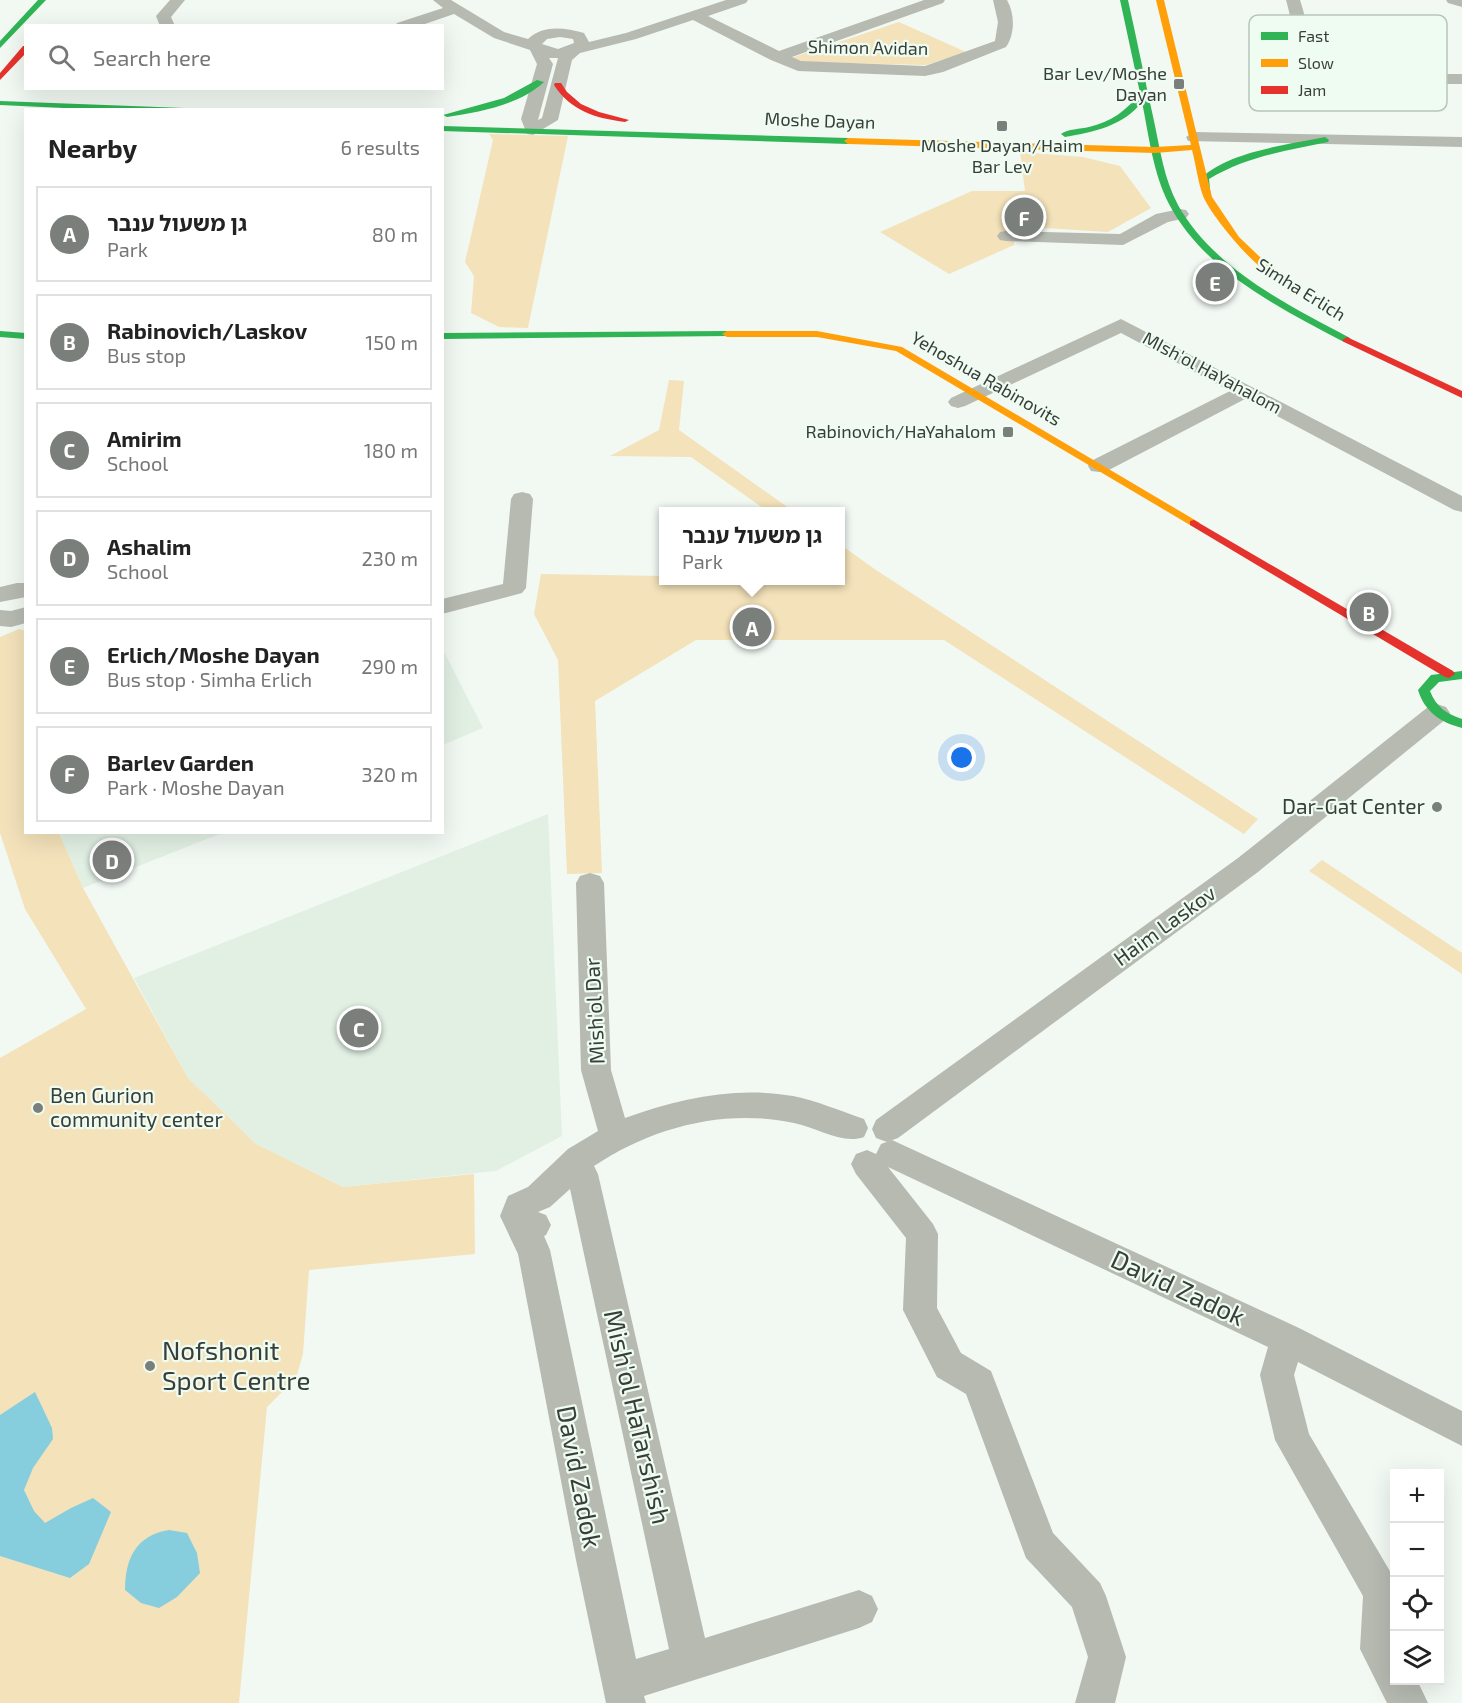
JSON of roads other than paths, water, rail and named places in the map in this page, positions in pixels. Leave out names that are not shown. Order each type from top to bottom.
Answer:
[{"type":"street","points":[[0,46],[42,0]]},
{"type":"street","points":[[166,24],[163,16],[178,0]]},
{"type":"street","points":[[440,0],[507,38],[556,53],[576,44],[637,34],[741,0]]},
{"type":"street","points":[[777,57],[938,0]]},
{"type":"street","name":"Shimon Avidan","points":[[694,15],[791,64],[812,68],[934,70],[1001,44],[1004,38],[1004,9],[1000,0]]},
{"type":"street","name":"Simha Erlich","points":[[1124,0],[1154,144],[1167,190],[1180,214],[1207,246],[1231,267],[1296,311],[1337,335],[1462,395]]},
{"type":"street","name":"Simha Erlich","points":[[1160,0],[1208,196],[1236,239],[1258,260],[1297,287]]},
{"type":"street","points":[[1293,0],[1298,15]]},
{"type":"street","points":[[1452,0],[1462,3]]},
{"type":"street","points":[[408,24],[455,9]]},
{"type":"street","points":[[489,29],[515,33],[564,32],[576,44]]},
{"type":"street","points":[[548,33],[535,39],[536,47],[545,64],[531,125],[550,120],[565,59],[576,44]]},
{"type":"street","points":[[0,78],[24,50]]},
{"type":"street","points":[[1447,77],[1462,78]]},
{"type":"street","points":[[444,116],[496,105],[520,95],[540,81]]},
{"type":"street","points":[[558,85],[570,101],[588,111],[647,123]]},
{"type":"street","points":[[1061,141],[1122,120],[1134,110],[1143,95]]},
{"type":"street","points":[[0,103],[131,108]]},
{"type":"street","points":[[0,116],[24,117]]},
{"type":"street","name":"Moshe Dayan","points":[[444,116],[531,125]]},
{"type":"street","name":"Moshe Dayan","points":[[550,120],[1061,141]]},
{"type":"street","name":"Moshe Dayan","points":[[444,128],[531,125],[1154,144],[1195,142]]},
{"type":"street","points":[[1195,142],[1347,138]]},
{"type":"street","points":[[1195,142],[1347,138],[1462,142]]},
{"type":"street","points":[[1208,196],[1205,178],[1223,166],[1266,151],[1326,140]]},
{"type":"street","points":[[1061,141],[1129,162]]},
{"type":"street","points":[[1148,175],[1167,190]]},
{"type":"street","points":[[1006,236],[1123,240],[1162,218],[1180,214]]},
{"type":"street","points":[[0,322],[24,322]]},
{"type":"street","name":"MIsh'ol HaYahalom","points":[[965,401],[1121,325],[1462,505]]},
{"type":"street","points":[[0,334],[24,336]]},
{"type":"street","name":"Yehoshua Rabinovits","points":[[444,336],[817,334],[899,349],[965,401],[1099,466],[1455,674]]},
{"type":"street","points":[[444,349],[531,350]]},
{"type":"street","points":[[1099,466],[1245,391]]},
{"type":"street","points":[[444,606],[514,588],[522,499]]},
{"type":"street","points":[[0,595],[24,589]]},
{"type":"street","points":[[1450,718],[1425,698],[1422,680],[1455,674]]},
{"type":"street","name":"Haim Laskov","points":[[869,1143],[1450,718]]},
{"type":"street","name":"Mish'ol Dar","points":[[590,883],[596,1070],[615,1137]]},
{"type":"street","name":"David Zadok","points":[[624,1693],[595,1560],[531,1233],[516,1216],[519,1206],[539,1197],[579,1159],[615,1137],[666,1116],[702,1109],[752,1106],[792,1109],[1287,1339],[1462,1429]]},
{"type":"street","name":"David Zadok","points":[[531,1233],[549,1203],[582,1174],[628,1145],[679,1127],[730,1119],[777,1120],[869,1143]]},
{"type":"street","points":[[869,1143],[922,1234],[920,1310],[949,1365],[979,1383],[1039,1545],[1087,1596],[1107,1658],[1095,1703]]},
{"type":"street","name":"Mish'ol HaTarshish","points":[[582,1174],[691,1661]]},
{"type":"street","points":[[1287,1339],[1277,1375],[1293,1440],[1382,1593],[1379,1649],[1390,1670]]},
{"type":"street","points":[[624,1693],[691,1661],[858,1609]]},
{"type":"street","points":[[1398,1685],[1408,1703]]},
{"type":"water","points":[[35,1392],[52,1428],[53,1439],[33,1468],[24,1490],[34,1511],[45,1523],[93,1498],[111,1512],[89,1564],[70,1578],[0,1556],[0,1415]]},
{"type":"water","points":[[169,1530],[187,1533],[197,1553],[200,1573],[177,1597],[159,1608],[141,1603],[125,1590],[127,1568],[135,1550],[141,1543],[148,1537]]},
{"type":"place","name":"Bar Lev/Moshe Dayan","points":[[1179,84]]},
{"type":"place","name":"Moshe Dayan/Haim Bar Lev","points":[[1002,126]]},
{"type":"place","name":"Barlev Garden","points":[[1024,217]]},
{"type":"place","name":"Erlich/Moshe Dayan","points":[[1215,282]]},
{"type":"place","name":"Rabinovich/HaYahalom","points":[[1008,432]]},
{"type":"place","name":"Rabinovich/Laskov","points":[[1369,612]]},
{"type":"place","name":"גן משעול ענבר","points":[[752,627]]},
{"type":"place","name":"Dar-Gat Center","points":[[1437,807]]},
{"type":"place","name":"Ashalim","points":[[112,860]]},
{"type":"place","name":"Amirim","points":[[359,1028]]},
{"type":"place","name":"Ben Gurion community center","points":[[38,1108]]},
{"type":"place","name":"Nofshonit Sport Centre","points":[[150,1366]]}]
